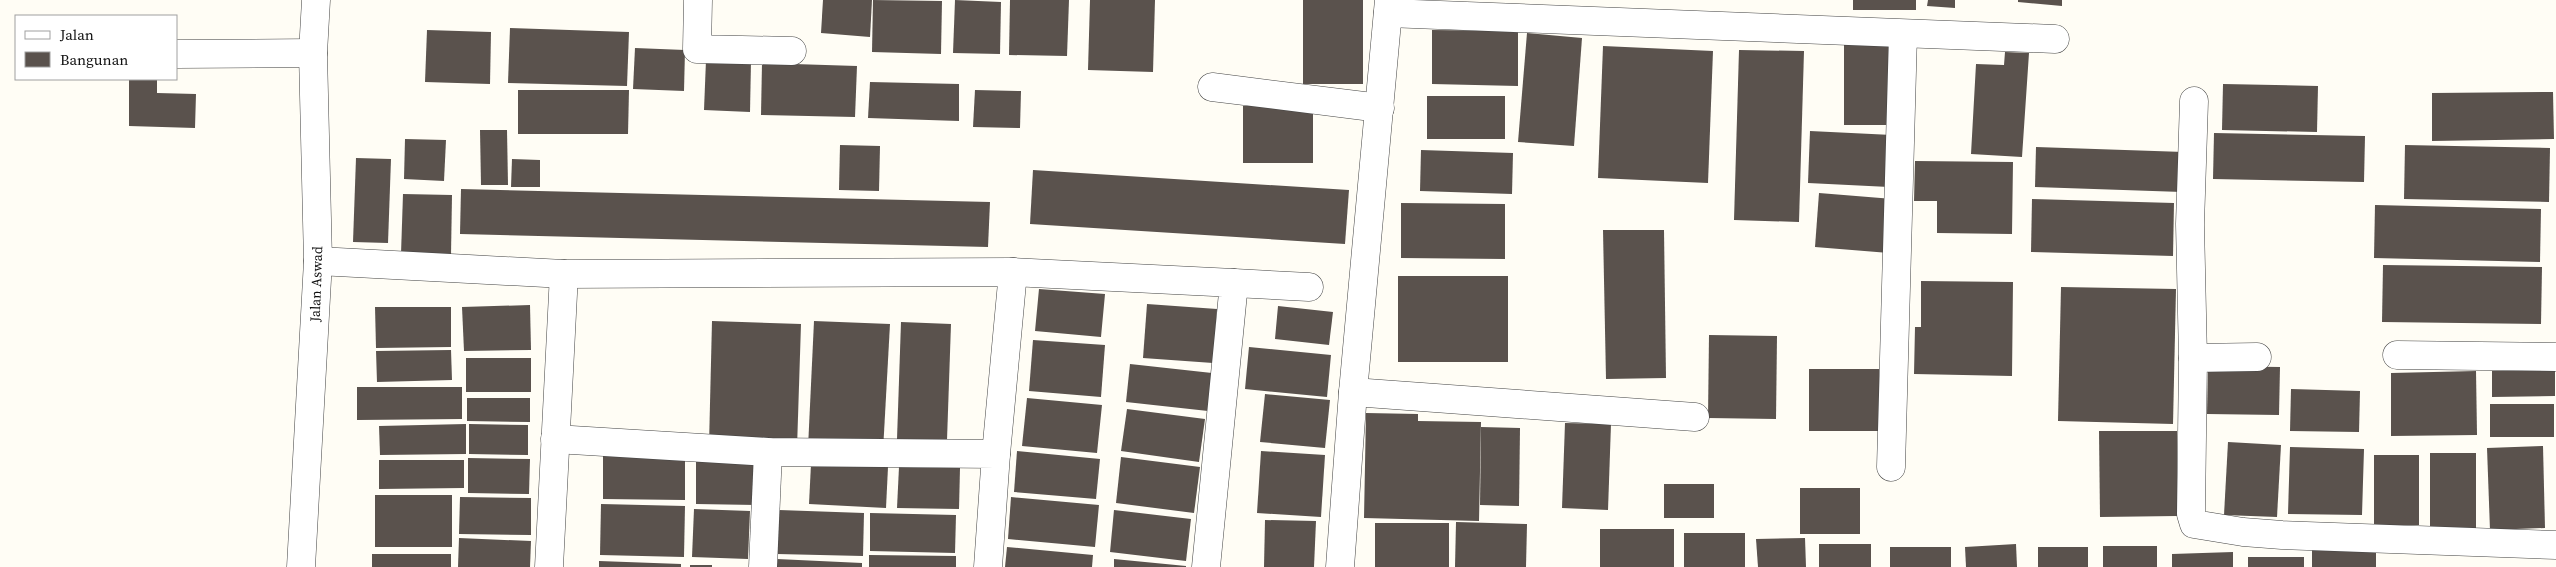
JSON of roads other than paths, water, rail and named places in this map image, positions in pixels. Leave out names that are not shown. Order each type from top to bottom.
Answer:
[{"type":"street","name":"Jalan Aswad","points":[[301,567],[318,261],[313,53],[316,0]]},
{"type":"street","points":[[698,0],[697,49],[792,52]]},
{"type":"street","points":[[1340,567],[1353,392],[1389,6],[1903,34],[2055,39]]},
{"type":"street","points":[[1891,467],[1903,34]]},
{"type":"street","points":[[178,54],[313,53]]},
{"type":"street","points":[[1212,87],[1380,108]]},
{"type":"street","points":[[2194,101],[2190,224],[2193,358],[2192,514],[2196,526],[2282,535],[2556,545]]},
{"type":"street","points":[[318,261],[564,274],[1013,272],[1309,287]]},
{"type":"street","points":[[988,567],[996,454],[1013,272]]},
{"type":"street","points":[[549,567],[564,274]]},
{"type":"street","points":[[1206,567],[1234,283]]},
{"type":"street","points":[[2397,355],[2556,357]]},
{"type":"street","points":[[2193,358],[2257,357]]},
{"type":"street","points":[[1353,392],[1695,417]]},
{"type":"street","points":[[555,438],[768,452],[996,454]]},
{"type":"street","points":[[763,567],[768,452]]}]
